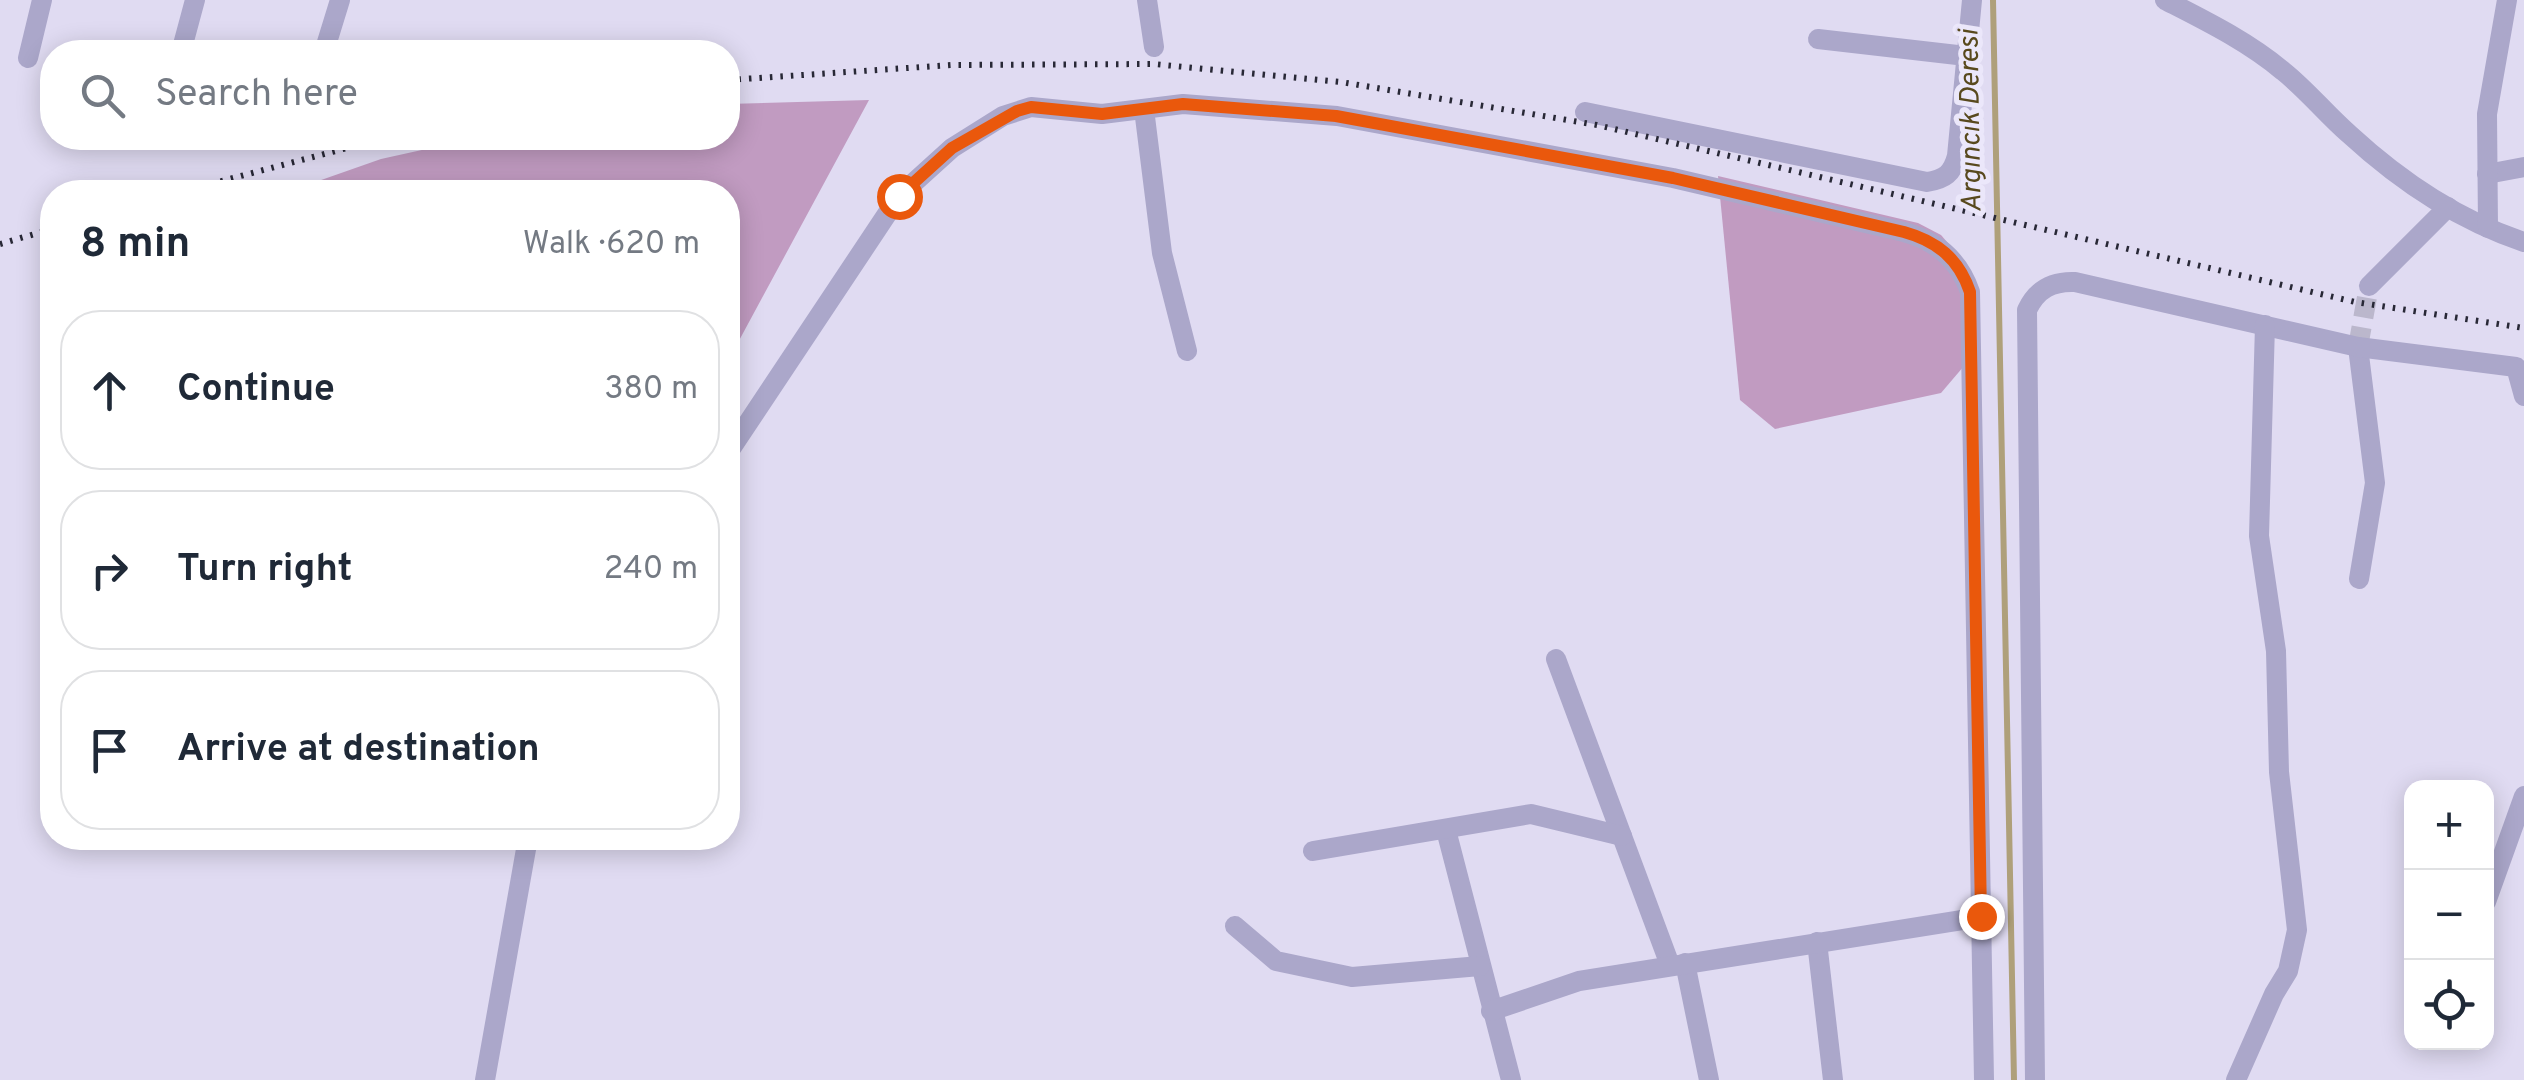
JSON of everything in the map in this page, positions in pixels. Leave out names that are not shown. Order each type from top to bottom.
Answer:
[{"type":"street","points":[[28,58],[42,0]]},
{"type":"street","points":[[190,40],[195,0]]},
{"type":"street","points":[[328,40],[340,0]]},
{"type":"street","points":[[1147,0],[1154,47]]},
{"type":"street","points":[[1586,112],[1927,182],[1943,179],[1953,171],[1972,0]]},
{"type":"street","points":[[2165,0],[2258,51],[2304,88],[2373,156],[2448,208],[2524,242]]},
{"type":"street","points":[[2488,228],[2487,114],[2507,0]]},
{"type":"street","points":[[1818,39],[1966,56]]},
{"type":"street","points":[[740,435],[884,214],[933,163],[987,125],[1031,107],[1102,114],[1183,104],[1336,116],[1654,174],[1917,235],[1950,256],[1970,292],[1984,1080]]},
{"type":"street","points":[[1144,109],[1162,254],[1187,351]]},
{"type":"street","points":[[2487,174],[2524,167]]},
{"type":"street","points":[[2369,286],[2448,208]]},
{"type":"street","points":[[2035,1080],[2026,310],[2042,289],[2066,282],[2358,347],[2516,366],[2524,396]]},
{"type":"street","points":[[2236,1080],[2274,994],[2288,972],[2297,930],[2279,772],[2276,651],[2259,536],[2264,325]]},
{"type":"street","points":[[2358,347],[2375,484],[2359,580]]},
{"type":"street","points":[[1556,659],[1622,836],[1678,964],[1709,1080]]},
{"type":"street","points":[[2494,880],[2524,796]]},
{"type":"street","points":[[1313,851],[1531,814],[1622,836]]},
{"type":"street","points":[[1446,830],[1510,1080]]},
{"type":"street","points":[[485,1080],[526,850]]},
{"type":"street","points":[[1491,1010],[1579,981],[1981,916]]},
{"type":"street","points":[[1235,926],[1276,961],[1352,977],[1480,966]]},
{"type":"street","points":[[1817,942],[1833,1080]]},
{"type":"shaded area","points":[[869,100],[740,339],[740,180],[321,180],[381,159],[422,150],[740,150],[740,104]]},
{"type":"shaded area","points":[[1718,176],[1918,223],[1941,235],[1960,257],[1964,366],[1941,393],[1775,429],[1740,400]]},
{"type":"waterway","name":"Argıncık Deresi","points":[[1993,0],[2014,1080]]},
{"type":"tunnel","points":[[2358,347],[2369,286]]},
{"type":"railway","points":[[740,79],[952,65],[1154,64],[1341,82],[1597,125],[2355,302],[2524,328]]},
{"type":"railway","points":[[226,180],[339,150]]},
{"type":"railway","points":[[0,244],[40,232]]},
{"type":"route","points":[[899,196],[952,148],[1017,111],[1031,107],[1102,114],[1183,104],[1336,116],[1673,178],[1929,240],[1959,267],[1970,292],[1981,916]]}]
